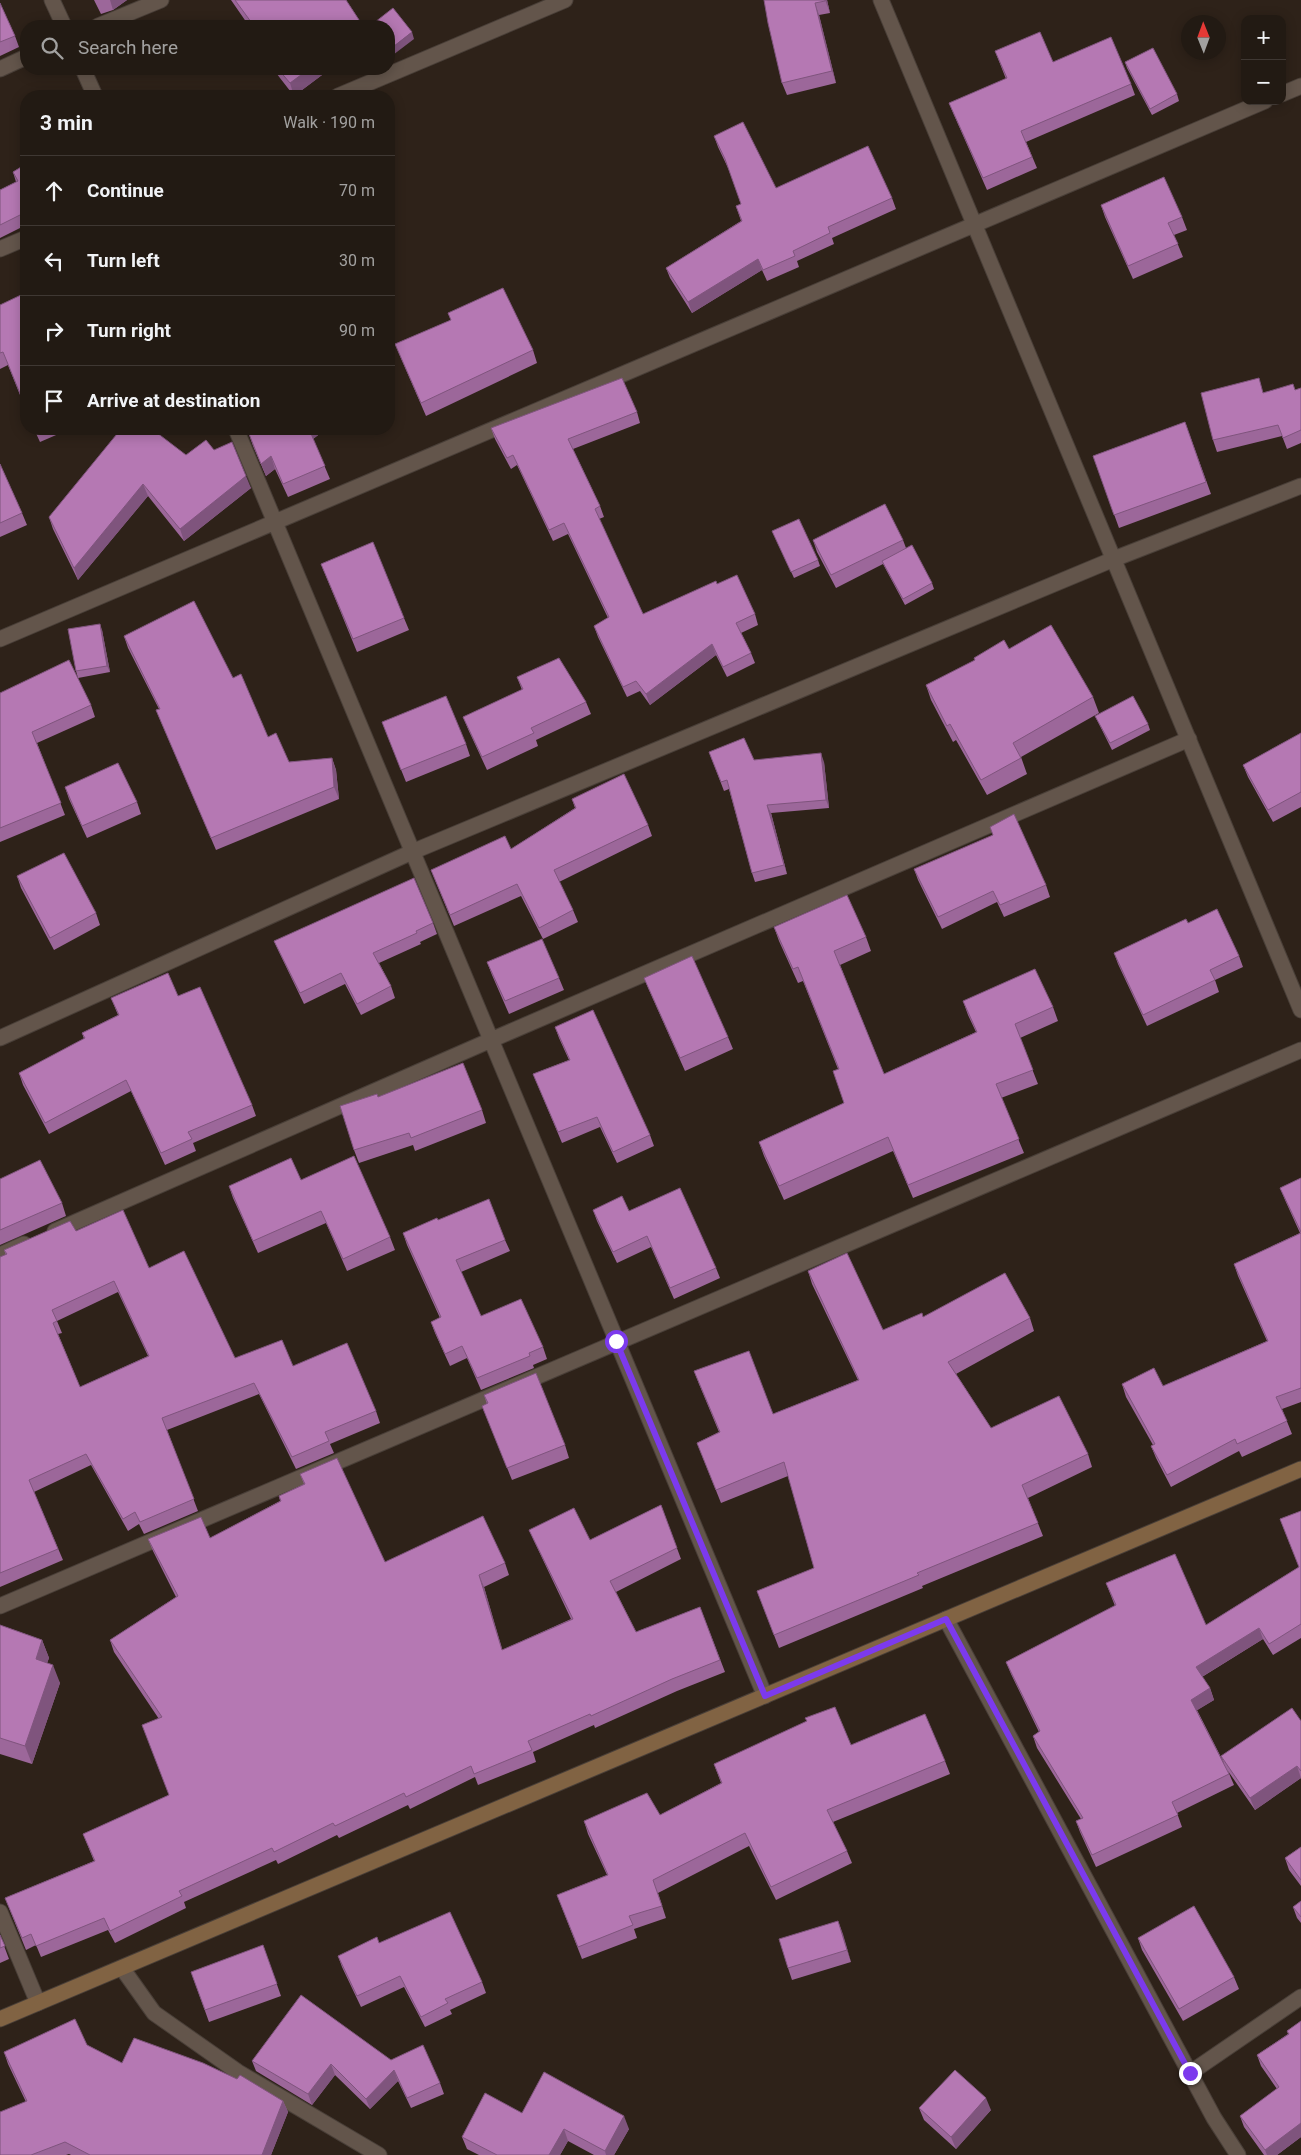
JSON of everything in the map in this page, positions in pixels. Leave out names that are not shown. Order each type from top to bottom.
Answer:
[{"type":"main road","points":[[0,2019],[1301,1469]]},
{"type":"street","points":[[52,0],[61,20]]},
{"type":"street","points":[[113,20],[161,0]]},
{"type":"street","points":[[395,72],[565,0]]},
{"type":"street","points":[[881,0],[1301,1010]]},
{"type":"street","points":[[0,69],[20,60]]},
{"type":"street","points":[[86,75],[92,90]]},
{"type":"street","points":[[352,90],[388,75]]},
{"type":"street","points":[[1286,92],[1301,86]]},
{"type":"street","points":[[0,639],[1256,105]]},
{"type":"street","points":[[0,250],[20,241]]},
{"type":"street","points":[[238,435],[765,1696]]},
{"type":"street","points":[[0,1038],[412,852],[1114,558],[1301,486]]},
{"type":"street","points":[[0,1255],[491,1040],[1189,740]]},
{"type":"street","points":[[0,1606],[616,1341],[1301,1050]]},
{"type":"street","points":[[946,1619],[1214,2118],[1238,2155]]},
{"type":"street","points":[[0,1912],[38,2003]]},
{"type":"street","points":[[122,1968],[154,2013],[238,2072],[379,2155]]},
{"type":"street","points":[[1190,2073],[1301,1998]]},
{"type":"building","points":[[235,0],[346,0],[359,20],[250,20]]},
{"type":"building","points":[[764,0],[825,0],[815,3],[832,71],[782,83]]},
{"type":"building","points":[[0,3],[15,36],[0,42]]},
{"type":"building","points":[[393,8],[412,32],[395,45],[395,20],[378,20]]},
{"type":"building","points":[[1040,32],[1053,62],[1111,37],[1131,84],[1021,131],[1032,157],[983,178],[949,103],[1007,78],[995,51]]},
{"type":"building","points":[[1153,48],[1177,94],[1150,109],[1125,62]]},
{"type":"building","points":[[283,75],[301,75],[290,83]]},
{"type":"building","points":[[743,122],[776,188],[868,146],[892,198],[828,227],[830,233],[793,251],[795,256],[763,270],[758,259],[688,302],[666,268],[742,221],[736,206],[741,204],[725,159],[714,136]]},
{"type":"building","points":[[20,168],[20,215],[0,225],[0,190],[18,181],[13,172]]},
{"type":"building","points":[[1164,177],[1182,217],[1168,223],[1178,244],[1128,266],[1101,205]]},
{"type":"building","points":[[503,288],[533,350],[421,403],[395,344],[451,320],[448,313]]},
{"type":"building","points":[[20,295],[20,393],[3,352],[0,353],[0,305]]},
{"type":"building","points":[[622,378],[637,412],[568,439],[600,506],[595,509],[643,614],[716,581],[717,584],[737,575],[755,614],[736,623],[751,653],[723,667],[712,644],[646,694],[636,681],[623,687],[594,626],[609,617],[564,523],[549,530],[513,455],[507,458],[491,428]]},
{"type":"building","points":[[1259,378],[1263,393],[1293,384],[1295,390],[1301,388],[1301,430],[1283,438],[1278,425],[1213,440],[1201,393]]},
{"type":"building","points":[[1185,422],[1206,482],[1114,515],[1093,456]]},
{"type":"building","points":[[116,435],[160,435],[186,455],[206,440],[214,450],[232,442],[246,476],[180,529],[143,484],[74,568],[49,517]]},
{"type":"building","points":[[249,435],[312,435],[325,466],[283,484],[271,456],[261,464]]},
{"type":"building","points":[[0,464],[22,513],[0,523]]},
{"type":"building","points":[[885,504],[903,540],[831,575],[813,540]]},
{"type":"building","points":[[799,519],[818,560],[791,572],[772,531]]},
{"type":"building","points":[[373,542],[404,618],[353,639],[321,564]]},
{"type":"building","points":[[912,545],[932,583],[903,599],[882,561]]},
{"type":"building","points":[[194,601],[233,678],[241,674],[268,737],[276,733],[289,762],[332,758],[334,787],[211,838],[156,710],[160,709],[124,636]]},
{"type":"building","points":[[100,624],[107,666],[76,671],[68,629]]},
{"type":"building","points":[[1051,625],[1093,697],[1013,743],[1021,758],[981,780],[950,724],[947,726],[926,685],[975,660],[974,658],[1004,640],[1009,649]]},
{"type":"building","points":[[559,658],[586,702],[531,728],[534,733],[482,757],[463,717],[523,689],[517,677]]},
{"type":"building","points":[[69,660],[91,705],[32,732],[61,803],[0,828],[0,693]]},
{"type":"building","points":[[446,696],[466,744],[401,770],[382,722]]},
{"type":"building","points":[[1133,696],[1148,724],[1110,743],[1095,716]]},
{"type":"building","points":[[1301,733],[1301,792],[1268,810],[1243,765]]},
{"type":"building","points":[[744,738],[754,760],[821,753],[826,800],[767,805],[784,865],[752,873],[727,780],[721,782],[709,752]]},
{"type":"building","points":[[118,763],[137,802],[82,826],[65,787]]},
{"type":"building","points":[[624,774],[648,825],[554,870],[573,910],[539,928],[517,884],[450,915],[431,870],[505,836],[511,849],[576,808],[572,799]]},
{"type":"building","points":[[1014,814],[1046,885],[1000,905],[993,891],[938,917],[914,869],[993,835],[990,827]]},
{"type":"building","points":[[64,853],[96,913],[50,938],[17,876]]},
{"type":"building","points":[[414,878],[433,923],[416,931],[417,933],[373,953],[391,986],[357,1004],[341,973],[300,993],[274,941]]},
{"type":"building","points":[[847,895],[866,937],[834,951],[884,1074],[977,1032],[963,1001],[1035,969],[1053,1007],[1015,1024],[1033,1070],[996,1084],[1019,1139],[908,1185],[888,1137],[779,1186],[759,1142],[844,1103],[833,1071],[839,1069],[798,967],[793,969],[774,927]]},
{"type":"building","points":[[1217,909],[1239,956],[1210,970],[1215,980],[1143,1015],[1114,953],[1186,919],[1188,923]]},
{"type":"building","points":[[542,939],[559,978],[505,1001],[487,962]]},
{"type":"building","points":[[692,956],[728,1037],[680,1058],[644,978]]},
{"type":"building","points":[[168,973],[178,996],[200,987],[252,1105],[188,1132],[192,1139],[161,1153],[126,1080],[45,1123],[19,1073],[85,1038],[82,1033],[119,1015],[111,998]]},
{"type":"building","points":[[593,1010],[650,1135],[613,1152],[597,1117],[558,1132],[533,1074],[570,1060],[555,1027]]},
{"type":"building","points":[[463,1063],[482,1110],[411,1138],[409,1133],[354,1150],[340,1106],[377,1094],[378,1097]]},
{"type":"building","points":[[354,1156],[390,1237],[343,1259],[321,1211],[253,1241],[229,1186],[291,1158],[301,1180]]},
{"type":"building","points":[[40,1160],[62,1203],[0,1230],[0,1179]]},
{"type":"building","points":[[1301,1178],[1301,1232],[1280,1188]]},
{"type":"building","points":[[680,1188],[716,1268],[670,1288],[647,1236],[613,1252],[593,1210],[622,1196],[629,1211]]},
{"type":"building","points":[[489,1199],[505,1240],[456,1260],[481,1316],[521,1299],[543,1347],[529,1353],[530,1356],[477,1378],[462,1346],[445,1354],[431,1322],[441,1317],[403,1233]]},
{"type":"building","points":[[123,1210],[149,1268],[184,1251],[235,1358],[282,1340],[293,1366],[347,1343],[376,1411],[325,1432],[329,1441],[292,1457],[254,1383],[162,1418],[194,1499],[140,1522],[135,1512],[123,1519],[86,1454],[29,1480],[58,1549],[0,1573],[0,1257],[7,1254],[4,1250],[70,1221],[76,1231]],"holes":[[[114,1281],[149,1356],[80,1387],[53,1323],[57,1321],[52,1310]]]},
{"type":"building","points":[[1301,1233],[1301,1388],[1276,1397],[1287,1421],[1237,1444],[1235,1439],[1167,1475],[1151,1446],[1155,1444],[1122,1384],[1154,1368],[1163,1386],[1268,1341],[1234,1264]]},
{"type":"building","points":[[847,1253],[883,1330],[922,1313],[923,1317],[1005,1273],[1030,1318],[948,1362],[991,1428],[1059,1396],[1088,1454],[1022,1485],[1038,1523],[774,1635],[757,1591],[814,1568],[784,1462],[716,1490],[697,1443],[720,1432],[694,1371],[749,1351],[773,1414],[859,1380],[808,1271]]},
{"type":"building","points":[[536,1373],[565,1445],[507,1468],[482,1406],[488,1403],[484,1395]]},
{"type":"building","points":[[337,1458],[385,1562],[483,1516],[505,1563],[479,1575],[502,1650],[573,1619],[529,1530],[574,1508],[590,1540],[661,1505],[677,1548],[610,1581],[636,1632],[700,1607],[720,1660],[528,1741],[532,1750],[474,1774],[471,1766],[406,1797],[404,1793],[335,1826],[333,1823],[274,1852],[272,1848],[179,1891],[182,1896],[110,1931],[104,1918],[36,1946],[31,1934],[22,1938],[5,1898],[95,1861],[83,1834],[169,1795],[142,1725],[162,1717],[110,1640],[178,1596],[148,1539],[201,1517],[210,1538],[281,1501],[279,1496],[305,1484],[300,1474]]},
{"type":"building","points":[[1301,1511],[1301,1624],[1269,1644],[1259,1628],[1196,1667],[1210,1688],[1191,1700],[1229,1774],[1172,1802],[1178,1815],[1092,1855],[1076,1821],[1083,1818],[1033,1736],[1040,1731],[1006,1662],[1116,1605],[1106,1583],[1175,1554],[1206,1625],[1299,1567],[1280,1519]]},
{"type":"building","points":[[0,1625],[42,1640],[36,1659],[53,1665],[25,1746],[0,1738]]},
{"type":"building","points":[[835,1707],[851,1745],[925,1714],[945,1761],[827,1810],[847,1851],[771,1887],[745,1833],[653,1880],[662,1906],[629,1916],[633,1925],[578,1947],[557,1895],[608,1875],[584,1821],[647,1793],[660,1815],[722,1783],[714,1764],[807,1721],[805,1718]]},
{"type":"building","points":[[1292,1708],[1301,1721],[1301,1771],[1297,1766],[1250,1798],[1221,1756]]},
{"type":"building","points":[[1301,1847],[1301,1880],[1285,1858]]},
{"type":"building","points":[[1301,1901],[1301,1917],[1293,1907]]},
{"type":"building","points":[[1194,1906],[1234,1977],[1179,2009],[1138,1938]]},
{"type":"building","points":[[450,1912],[482,1982],[445,1999],[448,2003],[421,2017],[400,1976],[357,1996],[338,1956],[377,1937],[379,1943]]},
{"type":"building","points":[[838,1921],[847,1950],[788,1968],[779,1939]]},
{"type":"building","points":[[0,1935],[5,1946],[0,1948]]},
{"type":"building","points":[[263,1945],[277,1984],[205,2010],[191,1972]]},
{"type":"building","points":[[301,1995],[391,2060],[423,2045],[440,2083],[407,2098],[394,2070],[366,2099],[331,2064],[308,2094],[252,2061]]},
{"type":"building","points":[[75,2019],[87,2045],[122,2063],[134,2038],[203,2063],[237,2079],[240,2075],[283,2101],[262,2155],[90,2155],[65,2142],[31,2155],[0,2155],[0,2112],[27,2101],[4,2052]]},
{"type":"building","points":[[1301,2021],[1301,2123],[1265,2150],[1240,2116],[1279,2087],[1257,2055],[1289,2034],[1287,2031]]},
{"type":"building","points":[[955,2070],[986,2098],[951,2137],[919,2108]]},
{"type":"building","points":[[544,2072],[624,2116],[605,2151],[564,2129],[549,2155],[497,2155],[462,2137],[485,2093],[522,2113]]},
{"type":"route","points":[[616,1341],[765,1696],[946,1619],[1190,2073]]}]
